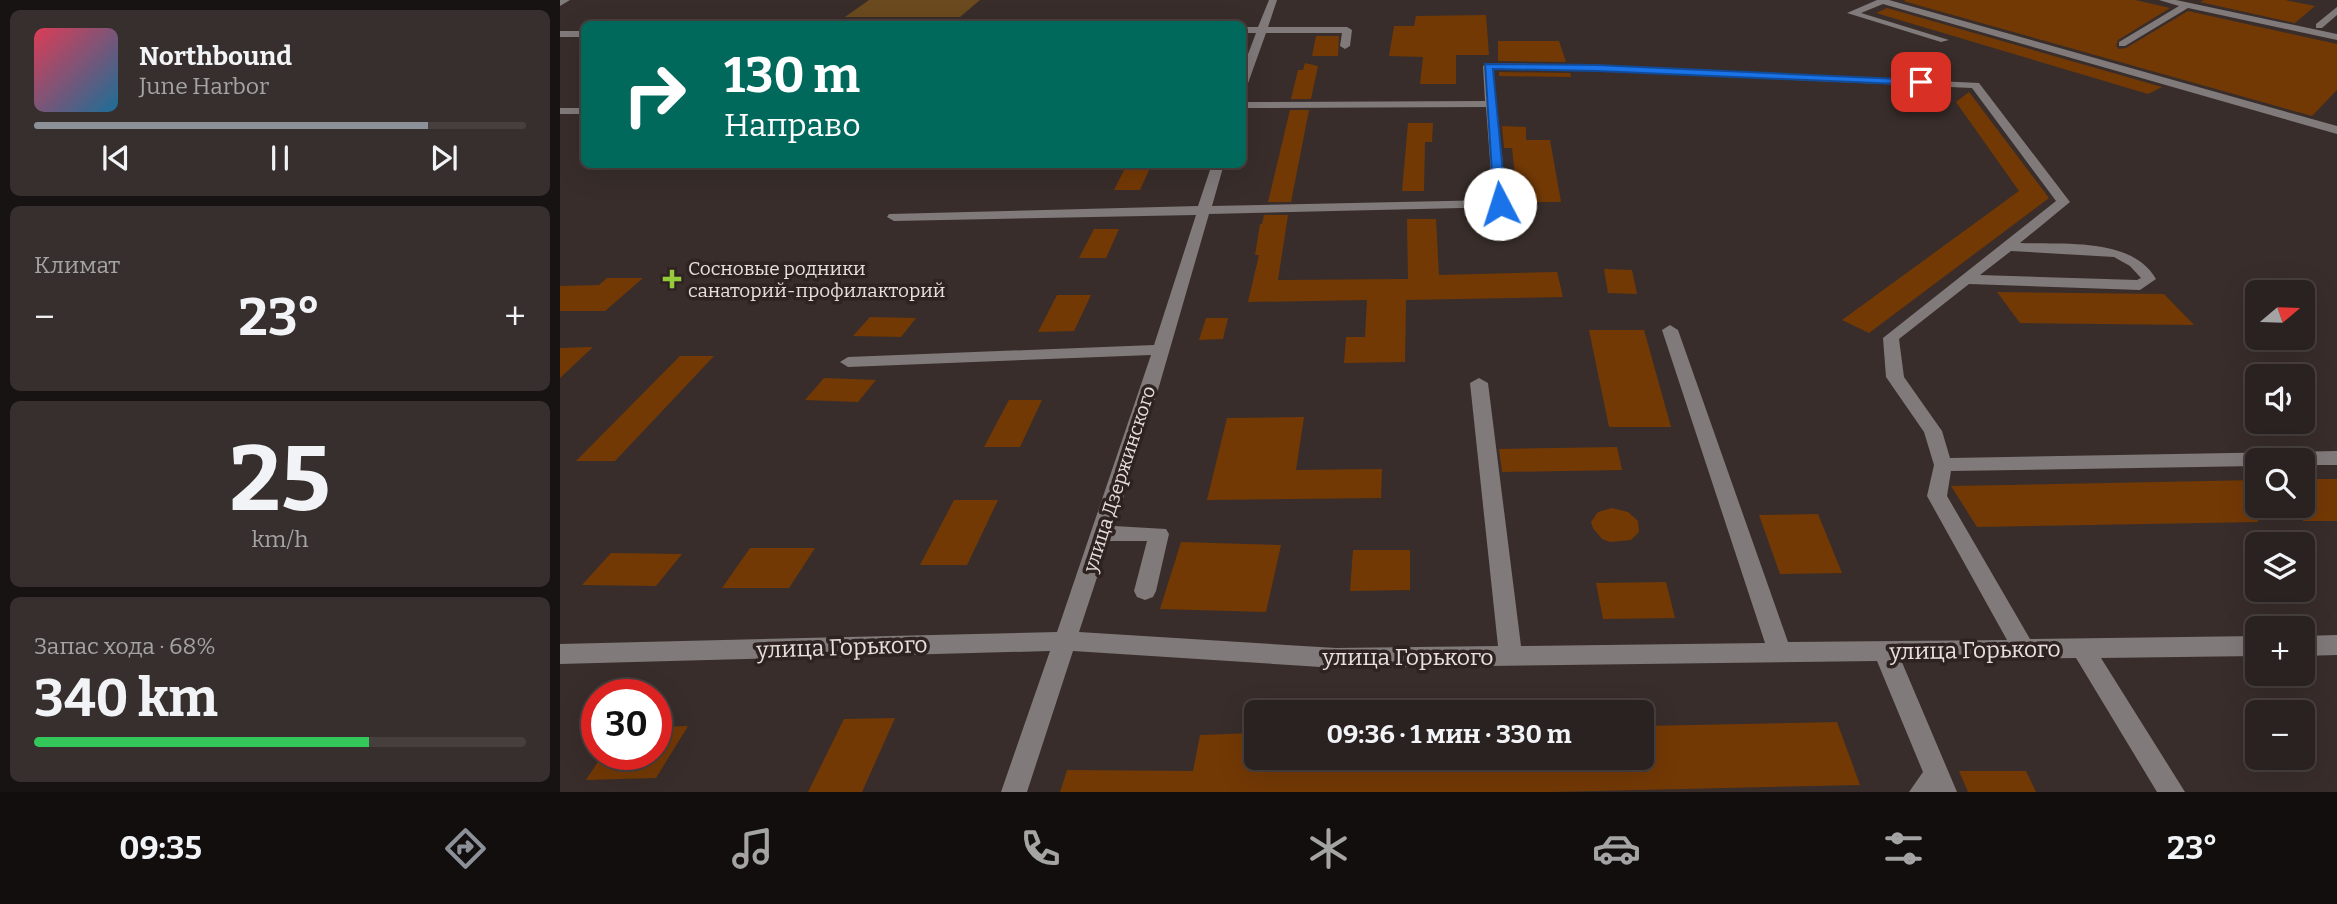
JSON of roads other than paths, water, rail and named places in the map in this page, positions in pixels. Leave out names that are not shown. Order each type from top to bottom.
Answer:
[{"type":"street","points":[[560,3],[566,0]]},
{"type":"street","points":[[1246,74],[1273,0]]},
{"type":"street","points":[[1944,40],[1852,13],[1884,0],[2337,130]]},
{"type":"street","points":[[2163,0],[2337,37]]},
{"type":"street","points":[[2122,44],[2187,5]]},
{"type":"street","points":[[2319,26],[2337,10]]},
{"type":"street","points":[[1246,30],[1347,30],[1345,46]]},
{"type":"street","points":[[560,34],[581,34]]},
{"type":"street","points":[[894,217],[1500,204],[1488,66],[1597,68],[1975,85],[2063,202],[1891,338],[1895,377],[1933,431],[1943,465],[1937,496],[2024,649]]},
{"type":"street","points":[[1246,105],[1491,104]]},
{"type":"street","points":[[560,111],[581,111]]},
{"type":"street","name":"улица Дзержинского","points":[[1014,792],[1063,641],[1102,533],[1217,168]]},
{"type":"street","points":[[1966,279],[2140,285],[2149,279],[2132,260],[2116,253],[2007,246]]},
{"type":"street","points":[[1670,330],[1780,653]]},
{"type":"street","points":[[848,362],[1160,350]]},
{"type":"street","points":[[1479,383],[1511,656]]},
{"type":"street","points":[[1943,465],[2337,458]]},
{"type":"street","points":[[1102,533],[1159,534],[1144,591]]},
{"type":"street","name":"улица Горького","points":[[560,654],[1063,641],[1336,659],[2245,646]]},
{"type":"street","points":[[2315,646],[2337,645]]},
{"type":"street","points":[[2082,649],[2172,792]]},
{"type":"street","points":[[1885,652],[1934,786]]},
{"type":"place","name":"Сосновые родники санаторий-профилакторий","points":[[672,279]]}]
